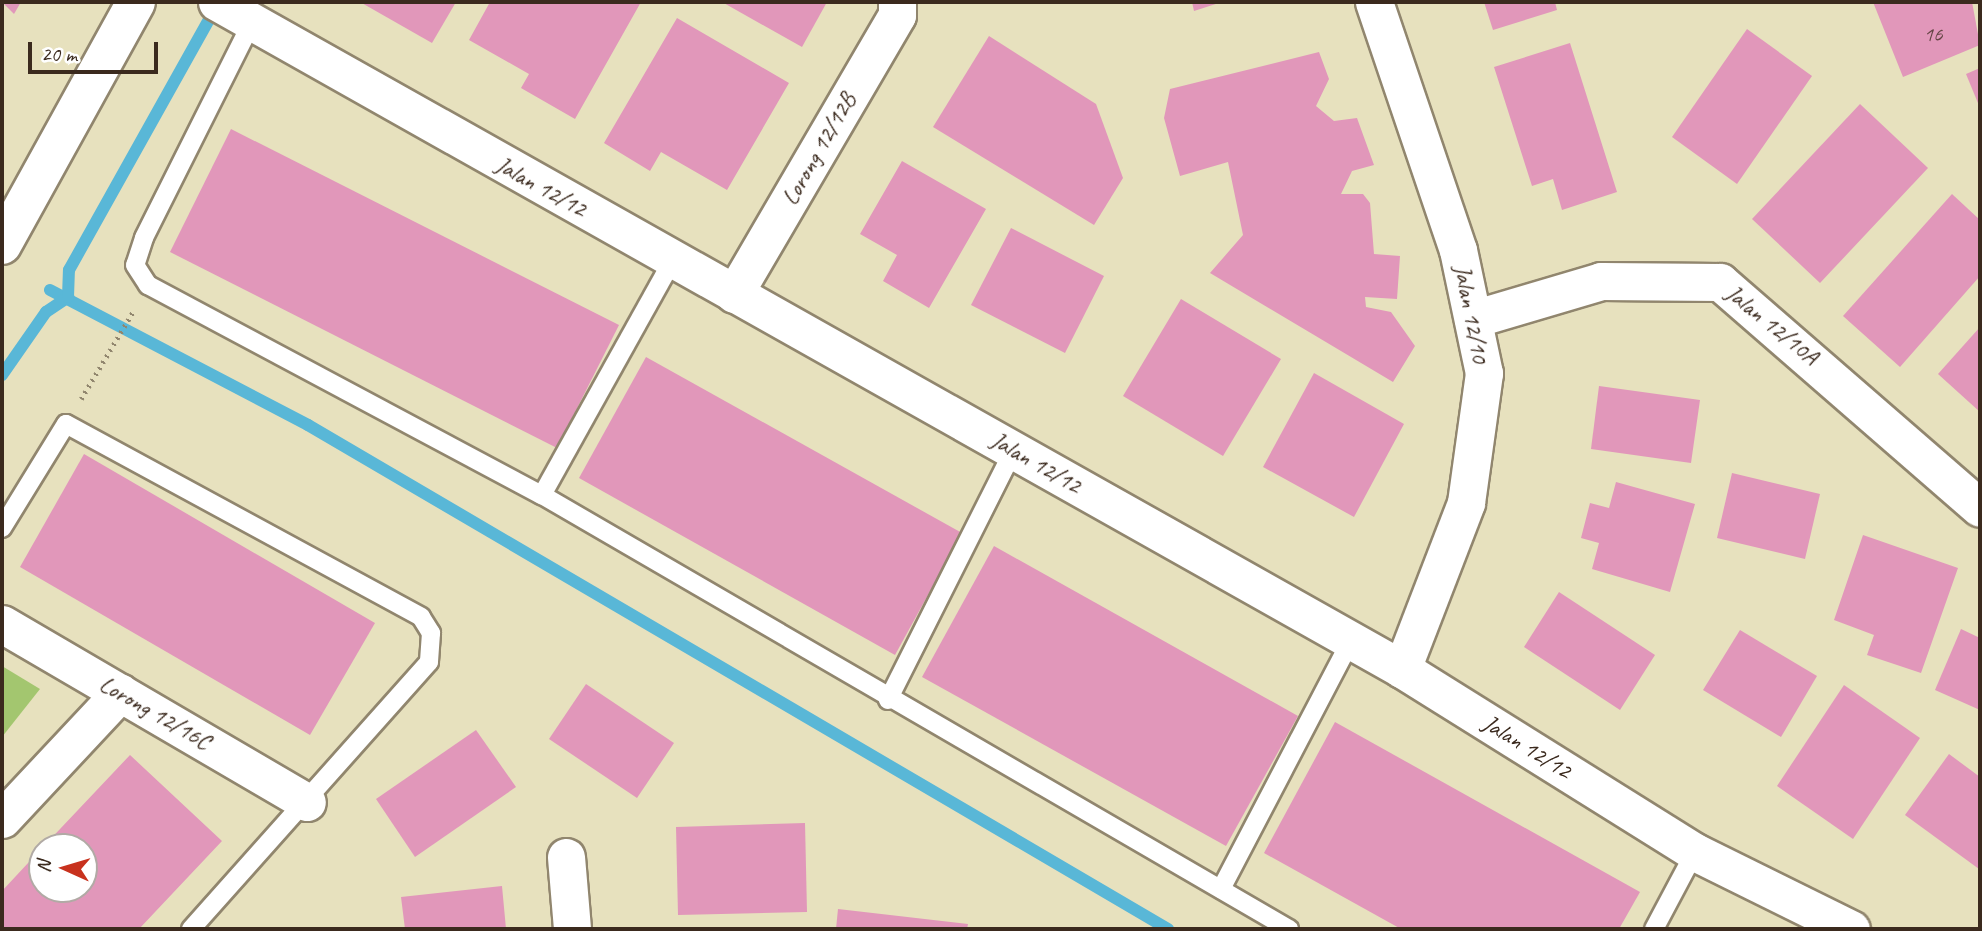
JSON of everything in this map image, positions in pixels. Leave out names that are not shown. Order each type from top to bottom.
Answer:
[{"type":"street","points":[[2,245],[136,2]]},
{"type":"street","name":"Jalan 12/12","points":[[217,2],[672,261],[1402,669],[1695,852],[1851,929]]},
{"type":"street","name":"Lorong 12/12B","points":[[734,294],[897,15],[897,2]]},
{"type":"street","name":"Jalan 12/10","points":[[1374,2],[1458,250],[1484,373],[1466,503],[1402,669]]},
{"type":"street","name":"Jalan 12/10A","points":[[1473,319],[1601,281],[1720,282],[1980,508]]},
{"type":"street","name":"Lorong 12/16C","points":[[2,624],[307,802]]},
{"type":"street","points":[[2,818],[120,693]]},
{"type":"street","points":[[566,857],[572,929]]},
{"type":"lane","points":[[252,22],[144,238],[135,265],[148,285],[542,495],[888,701],[1289,929]]},
{"type":"lane","points":[[542,495],[672,261]]},
{"type":"lane","points":[[2,528],[66,424],[421,617],[431,633],[429,662],[191,929]]},
{"type":"lane","points":[[888,701],[1014,450]]},
{"type":"lane","points":[[1221,890],[1350,642]]},
{"type":"lane","points":[[1654,929],[1695,852]]},
{"type":"path","points":[[94,377],[139,301]]},
{"type":"green space","points":[[2,666],[40,689],[2,737]]},
{"type":"building","points":[[2,2],[21,2],[14,14]]},
{"type":"building","points":[[360,2],[456,2],[432,43]]},
{"type":"building","points":[[490,2],[641,2],[575,119],[521,88],[529,74],[469,40]]},
{"type":"building","points":[[722,2],[827,2],[802,47]]},
{"type":"building","points":[[1192,2],[1222,2],[1194,11]]},
{"type":"building","points":[[1484,2],[1555,2],[1557,10],[1493,30]]},
{"type":"building","points":[[1873,2],[1972,2],[1980,45],[1903,77]]},
{"type":"building","points":[[677,18],[789,83],[727,190],[661,152],[650,171],[604,143]]},
{"type":"building","points":[[1747,29],[1812,76],[1737,184],[1672,137]]},
{"type":"building","points":[[989,36],[1096,104],[1123,178],[1094,225],[933,127]]},
{"type":"building","points":[[1570,43],[1617,192],[1562,210],[1553,179],[1532,186],[1494,67]]},
{"type":"building","points":[[1319,52],[1329,79],[1316,106],[1334,121],[1357,118],[1374,165],[1352,171],[1341,194],[1363,194],[1370,203],[1374,254],[1400,256],[1397,299],[1365,297],[1366,307],[1391,312],[1415,346],[1393,382],[1210,273],[1243,235],[1228,162],[1180,176],[1164,118],[1170,89]]},
{"type":"building","points":[[1980,68],[1980,108],[1966,74]]},
{"type":"building","points":[[1860,104],[1928,168],[1820,283],[1752,219]]},
{"type":"building","points":[[231,129],[619,325],[557,448],[170,252]]},
{"type":"building","points":[[902,161],[986,209],[929,308],[883,281],[897,255],[860,234]]},
{"type":"building","points":[[1952,194],[1980,220],[1980,276],[1900,367],[1843,316]]},
{"type":"building","points":[[1011,228],[1104,276],[1065,353],[971,305]]},
{"type":"building","points":[[1181,299],[1281,359],[1223,456],[1123,396]]},
{"type":"building","points":[[1980,327],[1980,412],[1938,374]]},
{"type":"building","points":[[646,357],[962,533],[895,655],[579,478]]},
{"type":"building","points":[[1314,373],[1404,424],[1354,517],[1263,467]]},
{"type":"building","points":[[1599,386],[1700,400],[1691,463],[1591,449]]},
{"type":"building","points":[[84,454],[375,623],[310,735],[20,567]]},
{"type":"building","points":[[1732,473],[1820,494],[1805,559],[1717,538]]},
{"type":"building","points":[[1616,482],[1695,504],[1670,592],[1592,569],[1599,543],[1581,538],[1590,503],[1609,508]]},
{"type":"building","points":[[1863,535],[1958,568],[1921,673],[1867,655],[1874,635],[1834,620]]},
{"type":"building","points":[[994,546],[1298,716],[1226,846],[922,677]]},
{"type":"building","points":[[1559,592],[1655,655],[1620,710],[1524,647]]},
{"type":"building","points":[[1961,629],[1980,638],[1980,710],[1935,690]]},
{"type":"building","points":[[1740,630],[1817,676],[1781,737],[1703,690]]},
{"type":"building","points":[[586,684],[674,743],[637,798],[549,739]]},
{"type":"building","points":[[1844,685],[1920,738],[1853,839],[1777,786]]},
{"type":"building","points":[[1335,722],[1640,892],[1619,929],[1401,929],[1264,853]]},
{"type":"building","points":[[476,730],[516,787],[415,857],[376,799]]},
{"type":"building","points":[[1949,754],[1980,777],[1979,869],[1905,815]]},
{"type":"building","points":[[130,755],[222,841],[139,929],[2,929],[2,891],[28,863],[28,903],[98,903],[98,833],[56,833]]},
{"type":"building","points":[[805,823],[807,912],[678,915],[676,827]]},
{"type":"building","points":[[502,886],[506,929],[405,929],[401,897]]},
{"type":"building","points":[[838,909],[968,924],[967,929],[836,929]]},
{"type":"waterway","points":[[2,375],[46,312],[68,297],[69,270],[209,19]]},
{"type":"waterway","points":[[50,290],[308,425],[1168,929]]}]
